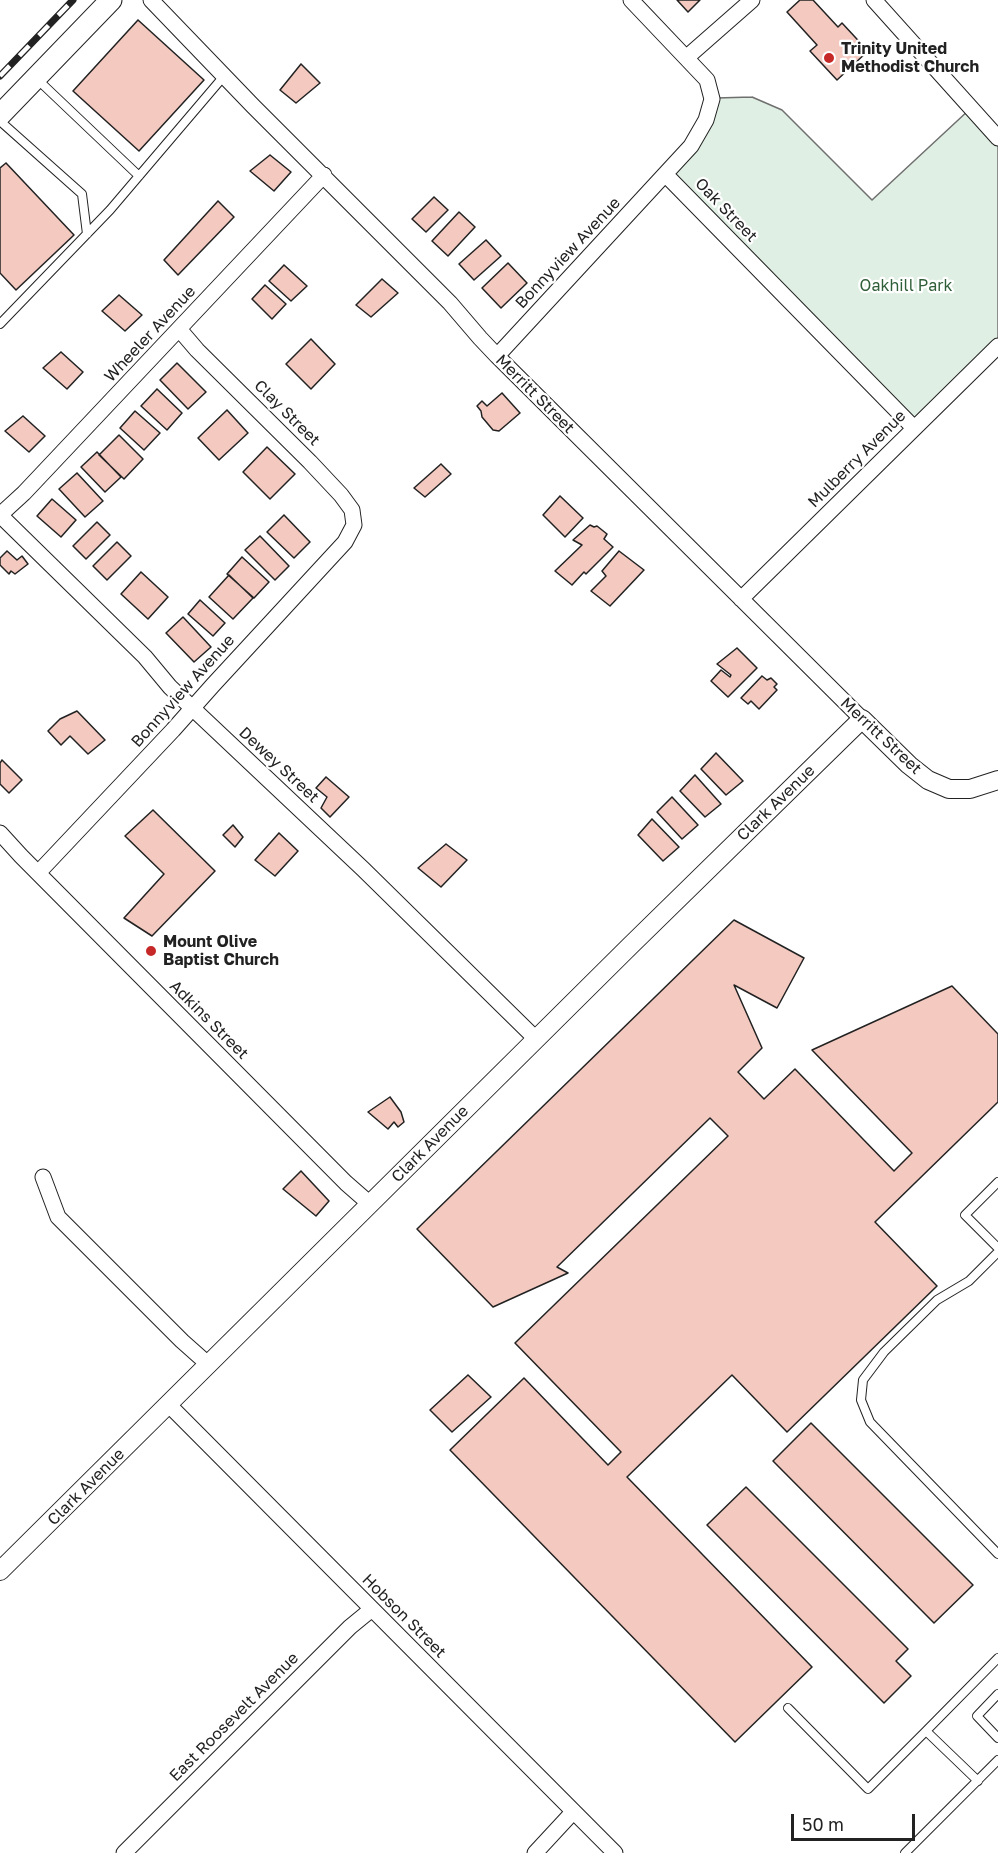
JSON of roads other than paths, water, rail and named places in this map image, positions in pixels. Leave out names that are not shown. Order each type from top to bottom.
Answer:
[{"type":"main road","points":[[0,115],[111,0]]},
{"type":"street","name":"Merritt Street","points":[[151,0],[450,303],[497,356],[723,583],[909,765],[928,780],[949,789],[970,789],[998,780]]},
{"type":"street","points":[[631,0],[707,80],[712,99],[706,120],[691,146],[665,174]]},
{"type":"street","points":[[686,58],[752,0]]},
{"type":"street","points":[[874,0],[998,138]]},
{"type":"street","name":"Bonnyview Avenue","points":[[497,356],[665,174]]},
{"type":"street","name":"Oak Street","points":[[665,174],[914,428]]},
{"type":"street","name":"Wheeler Avenue","points":[[0,515],[24,494],[324,175]]},
{"type":"street","name":"Clay Street","points":[[179,329],[341,495],[352,510],[354,525],[351,530]]},
{"type":"street","name":"Mulberry Avenue","points":[[741,599],[998,346]]},
{"type":"street","name":"Dewey Street","points":[[0,515],[124,635],[192,709],[363,869],[536,1039]]},
{"type":"street","name":"Bonnyview Avenue","points":[[38,873],[345,542],[351,530]]},
{"type":"street","name":"Clark Avenue","points":[[0,1571],[862,719]]},
{"type":"street","name":"Adkins Street","points":[[0,833],[338,1175],[370,1204]]},
{"type":"street","points":[[44,1177],[58,1217],[208,1365]]},
{"type":"street","name":"Hobson Street","points":[[168,1404],[615,1853]]},
{"type":"street","name":"East Roosevelt Avenue","points":[[124,1853],[350,1627],[372,1609]]},
{"type":"street","points":[[535,1853],[573,1812]]},
{"type":"lane","points":[[0,324],[87,234],[224,76]]},
{"type":"lane","points":[[36,78],[139,176]]},
{"type":"lane","points":[[0,121],[82,194],[87,234]]},
{"type":"lane","points":[[998,1182],[965,1215],[998,1250],[969,1281],[937,1300],[884,1352],[863,1380],[861,1400],[870,1422],[998,1554]]},
{"type":"lane","points":[[788,1708],[868,1789],[998,1658]]},
{"type":"lane","points":[[998,1694],[977,1716],[998,1738]]},
{"type":"lane","points":[[926,1731],[978,1781]]},
{"type":"lane","points":[[905,1853],[998,1760]]},
{"type":"railway","points":[[0,76],[73,0]]},
{"type":"place","name":"Trinity United Methodist Church","points":[[829,58]]},
{"type":"place","name":"Mount Olive Baptist Church","points":[[151,951]]},
{"type":"park label","name":"Oakhill Park","points":[[906,286]]}]
